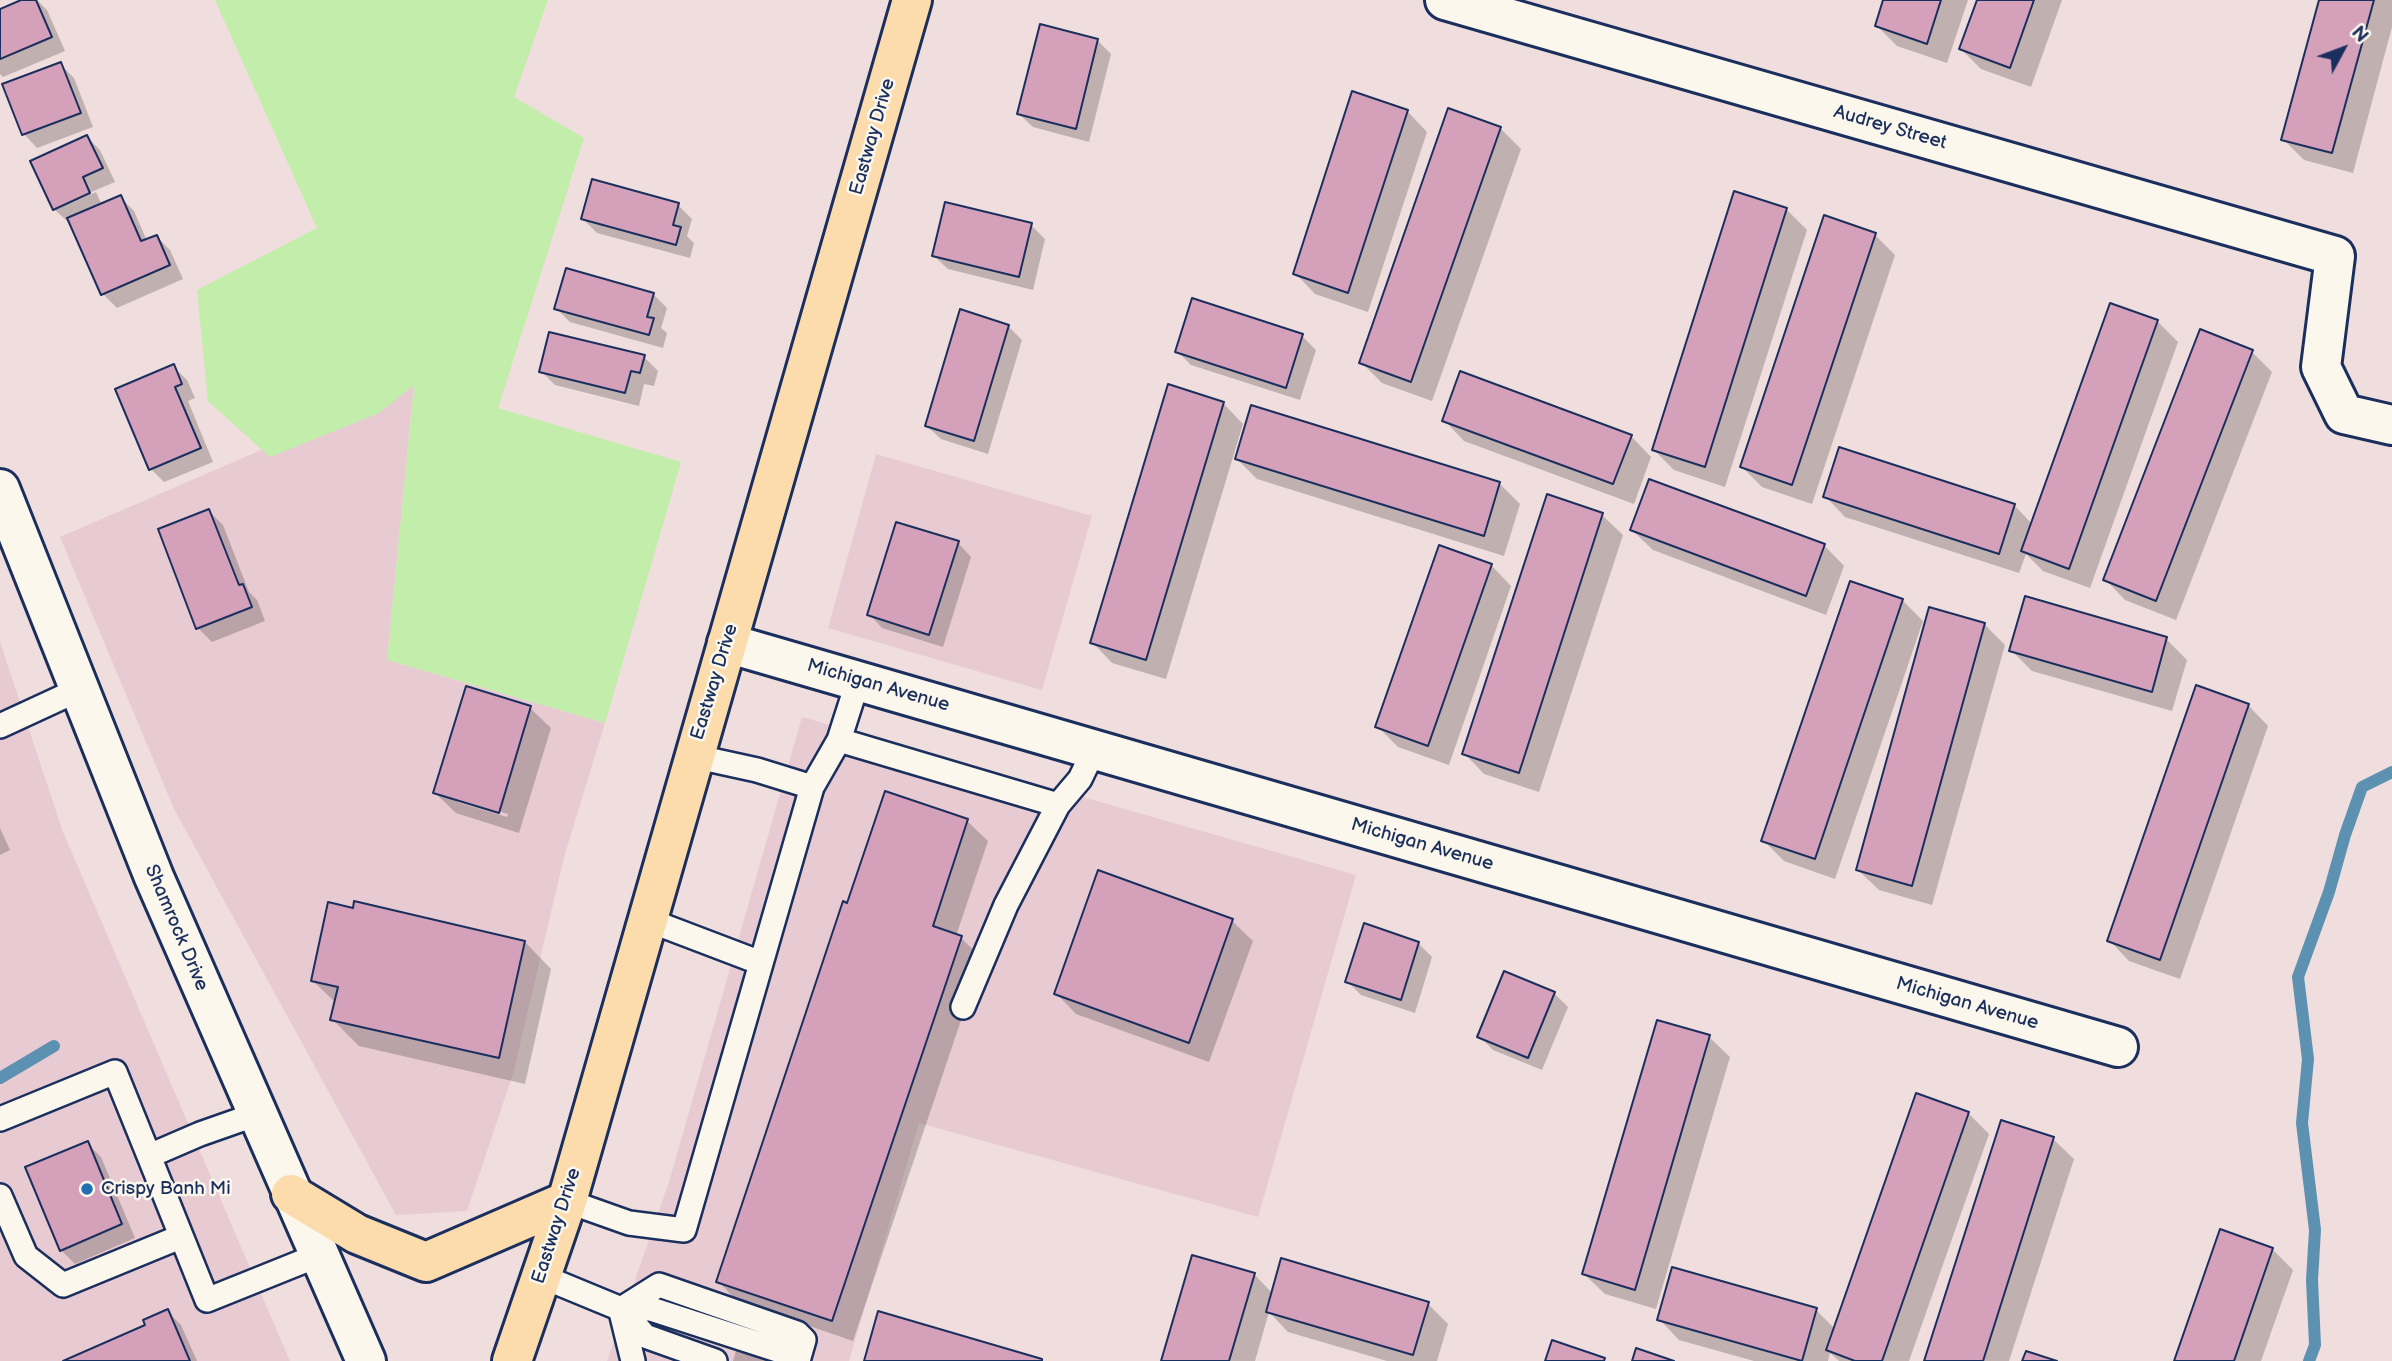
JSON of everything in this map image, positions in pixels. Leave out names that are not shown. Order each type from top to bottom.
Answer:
[{"type":"main road","name":"Eastway Drive","points":[[512,1361],[567,1201],[912,0]]},
{"type":"main road","points":[[291,1194],[357,1234],[426,1262],[567,1201]]},
{"type":"street","name":"Audrey Street","points":[[1445,0],[2335,256],[2321,367],[2344,414],[2392,425]]},
{"type":"street","name":"Shamrock Drive","points":[[3,505],[80,689],[154,877],[319,1255],[358,1359]]},
{"type":"street","name":"Michigan Avenue","points":[[727,643],[2118,1047]]},
{"type":"lane","points":[[567,1201],[629,1223],[684,1230],[812,787],[839,740],[858,681]]},
{"type":"lane","points":[[0,726],[80,689]]},
{"type":"lane","points":[[839,740],[1058,805]]},
{"type":"lane","points":[[962,1007],[1006,905],[1058,805],[1080,779],[1095,748]]},
{"type":"lane","points":[[693,756],[757,770],[812,787]]},
{"type":"lane","points":[[648,919],[761,962]]},
{"type":"lane","points":[[0,1119],[115,1072],[207,1300],[319,1255]]},
{"type":"lane","points":[[149,1156],[257,1114]]},
{"type":"lane","points":[[0,1196],[26,1256],[62,1285],[180,1237]]},
{"type":"lane","points":[[541,1276],[621,1309],[645,1336],[715,1361]]},
{"type":"lane","points":[[621,1309],[659,1285],[797,1333],[800,1353]]},
{"type":"lane","points":[[621,1309],[633,1361]]},
{"type":"shaded area","points":[[414,384],[387,660],[605,723],[564,857],[513,1074],[467,1211],[396,1215],[174,809],[60,537]]},
{"type":"shaded area","points":[[876,454],[1092,516],[1042,690],[828,628]]},
{"type":"shaded area","points":[[0,642],[63,832],[290,1361],[0,1361]]},
{"type":"shaded area","points":[[802,717],[1356,875],[1258,1217],[919,1123],[849,1361],[607,1361],[669,1182]]},
{"type":"green space","points":[[215,0],[548,0],[514,97],[584,138],[498,408],[681,462],[605,723],[387,660],[414,385],[379,413],[270,457],[208,401],[197,290],[317,228]]},
{"type":"building","points":[[21,0],[36,0],[52,37],[0,59],[0,9]]},
{"type":"building","points":[[1883,0],[1941,0],[1927,44],[1875,26]]},
{"type":"building","points":[[1977,0],[2034,0],[2010,68],[1959,49]]},
{"type":"building","points":[[2319,0],[2374,0],[2332,153],[2281,140]]},
{"type":"building","points":[[1040,24],[1098,39],[1076,129],[1017,114]]},
{"type":"building","points":[[61,62],[81,113],[22,135],[2,84]]},
{"type":"building","points":[[1352,91],[1408,110],[1348,293],[1293,274]]},
{"type":"building","points":[[1448,108],[1501,127],[1411,382],[1359,363]]},
{"type":"building","points":[[87,135],[103,168],[83,177],[90,193],[53,210],[30,161]]},
{"type":"building","points":[[592,179],[679,203],[673,225],[681,227],[676,245],[581,219]]},
{"type":"building","points":[[1734,191],[1787,208],[1705,467],[1652,450]]},
{"type":"building","points":[[121,195],[141,241],[157,235],[170,265],[101,295],[67,218]]},
{"type":"building","points":[[945,202],[1032,223],[1019,277],[932,256]]},
{"type":"building","points":[[1824,215],[1876,233],[1792,485],[1740,467]]},
{"type":"building","points":[[566,268],[654,293],[647,317],[654,318],[649,335],[554,309]]},
{"type":"building","points":[[1192,298],[1303,334],[1286,388],[1175,352]]},
{"type":"building","points":[[2110,303],[2158,320],[2069,569],[2021,551]]},
{"type":"building","points":[[960,309],[1009,325],[974,441],[925,426]]},
{"type":"building","points":[[2200,329],[2253,350],[2156,601],[2103,580]]},
{"type":"building","points":[[549,332],[645,355],[640,373],[631,371],[625,393],[539,372]]},
{"type":"building","points":[[174,364],[182,384],[175,387],[201,448],[149,470],[115,389]]},
{"type":"building","points":[[1460,371],[1632,435],[1613,484],[1442,421]]},
{"type":"building","points":[[1168,384],[1224,402],[1146,660],[1090,643]]},
{"type":"building","points":[[1251,405],[1500,482],[1484,536],[1235,459]]},
{"type":"building","points":[[1839,447],[2015,504],[1999,554],[1823,497]]},
{"type":"building","points":[[1649,479],[1825,544],[1806,596],[1630,530]]},
{"type":"building","points":[[1547,494],[1603,513],[1519,773],[1462,754]]},
{"type":"building","points":[[209,509],[239,585],[243,584],[252,607],[196,629],[158,529]]},
{"type":"building","points":[[896,522],[959,541],[929,635],[867,615]]},
{"type":"building","points":[[1439,545],[1492,564],[1428,746],[1375,727]]},
{"type":"building","points":[[1850,581],[1903,599],[1815,859],[1761,841]]},
{"type":"building","points":[[2025,596],[2167,637],[2152,692],[2009,651]]},
{"type":"building","points":[[1929,607],[1985,623],[1912,886],[1856,870]]},
{"type":"building","points":[[2196,685],[2249,704],[2160,960],[2107,941]]},
{"type":"building","points":[[466,686],[531,706],[499,813],[433,793]]},
{"type":"building","points":[[885,791],[968,819],[933,926],[962,936],[832,1321],[716,1282],[843,901],[847,903]]},
{"type":"building","points":[[1098,870],[1233,919],[1189,1043],[1054,994]]},
{"type":"building","points":[[354,901],[525,941],[499,1058],[330,1020],[338,987],[311,981],[328,902],[353,908]]},
{"type":"building","points":[[1364,923],[1419,942],[1401,1000],[1345,982]]},
{"type":"building","points":[[1504,971],[1555,992],[1528,1058],[1477,1037]]},
{"type":"building","points":[[1657,1020],[1710,1035],[1635,1290],[1582,1274]]},
{"type":"building","points":[[1916,1093],[1969,1112],[1882,1361],[1855,1361],[1826,1350]]},
{"type":"building","points":[[2001,1120],[2054,1137],[1983,1361],[1924,1361]]},
{"type":"building","points":[[88,1141],[122,1224],[60,1251],[25,1167]]},
{"type":"building","points":[[2220,1229],[2273,1248],[2234,1361],[2174,1361]]},
{"type":"building","points":[[1192,1255],[1255,1273],[1229,1361],[1161,1361]]},
{"type":"building","points":[[1281,1258],[1429,1302],[1413,1355],[1266,1312]]},
{"type":"building","points":[[1672,1267],[1817,1308],[1802,1361],[1657,1320]]},
{"type":"building","points":[[168,1309],[190,1361],[63,1361],[145,1325],[143,1320]]},
{"type":"building","points":[[878,1311],[1042,1359],[1042,1361],[864,1361]]},
{"type":"building","points":[[1552,1340],[1605,1358],[1604,1361],[1545,1361]]},
{"type":"building","points":[[1636,1348],[1674,1361],[1632,1361]]},
{"type":"building","points":[[2026,1351],[2057,1361],[2022,1361]]},
{"type":"waterway","points":[[2309,1361],[2315,1345],[2312,1280],[2315,1230],[2302,1123],[2308,1059],[2298,977],[2329,892],[2362,787],[2392,772]]},
{"type":"waterway","points":[[0,1078],[54,1046]]},
{"type":"place","name":"Crispy Banh Mi","points":[[87,1189]]}]
